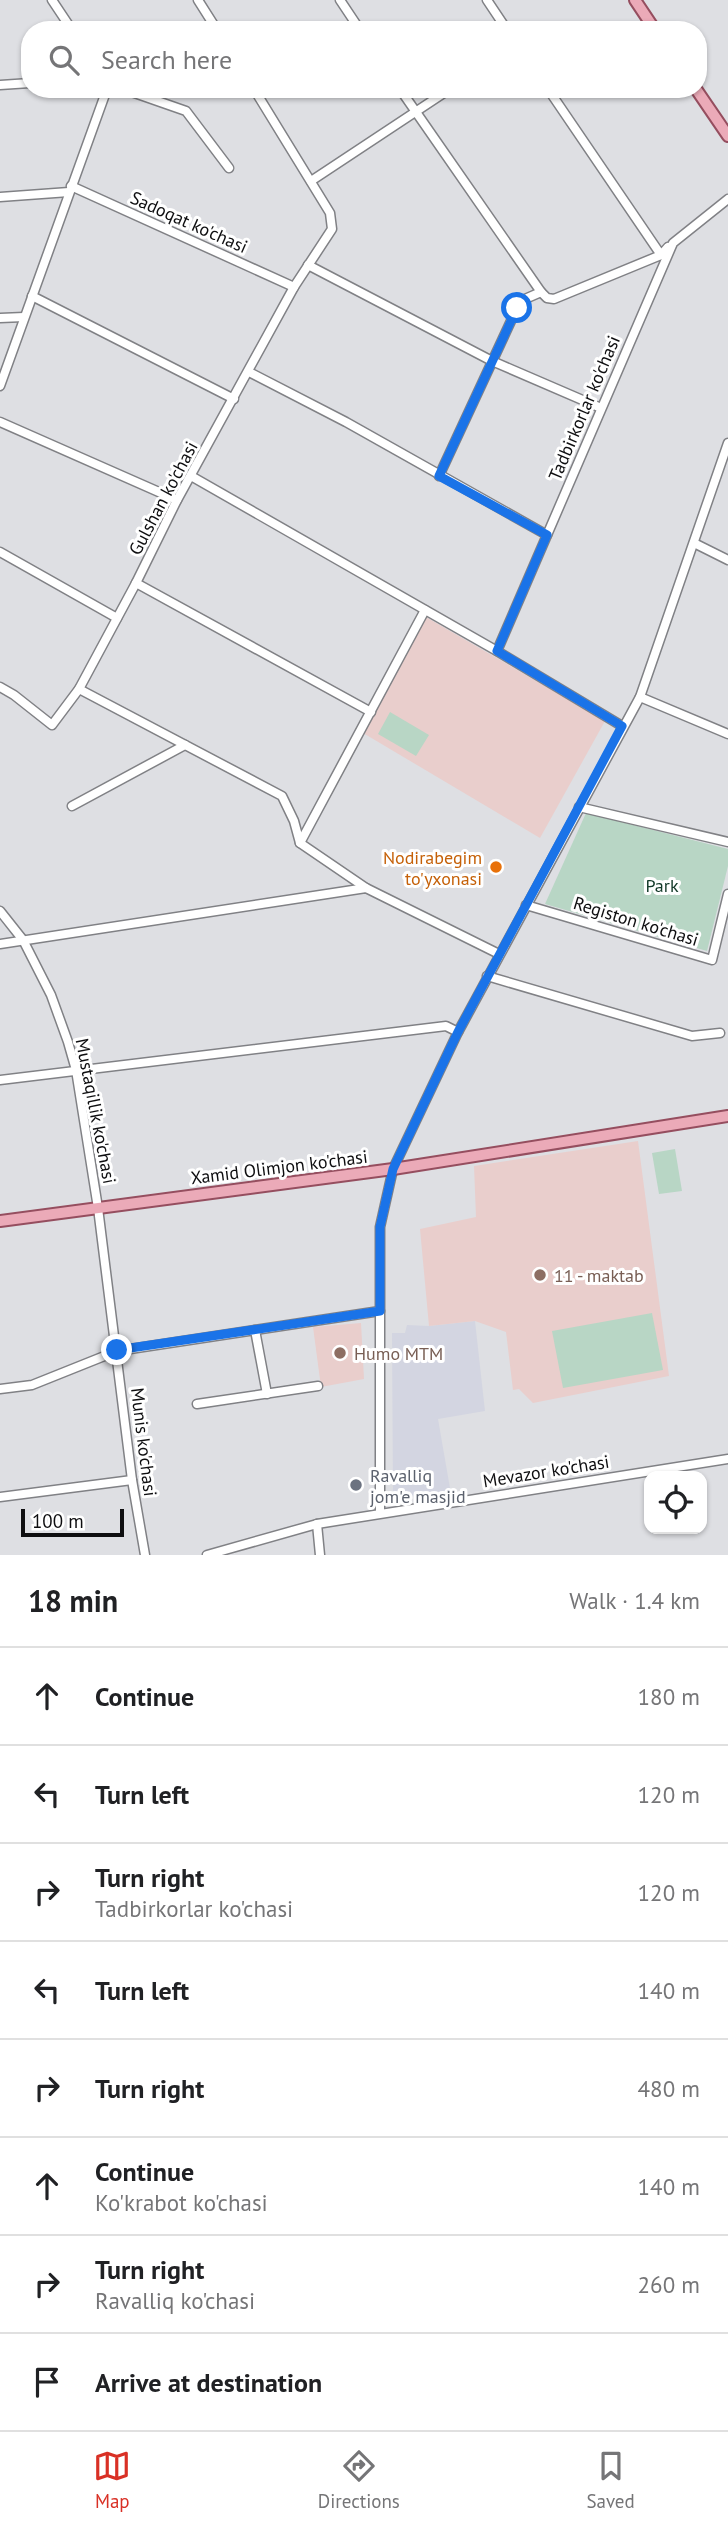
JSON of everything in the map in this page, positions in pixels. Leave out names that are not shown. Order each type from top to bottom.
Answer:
[{"type":"main road","points":[[635,0],[649,21]]},
{"type":"main road","points":[[702,98],[728,136]]},
{"type":"main road","name":"Xamid Olimjon ko'chasi","points":[[0,1221],[393,1169],[728,1116]]},
{"type":"street","points":[[52,0],[66,21]]},
{"type":"street","points":[[198,0],[211,21]]},
{"type":"street","points":[[340,0],[354,21]]},
{"type":"street","points":[[487,0],[501,21]]},
{"type":"street","points":[[0,85],[21,84]]},
{"type":"street","points":[[0,386],[104,98]]},
{"type":"street","points":[[149,98],[186,111],[229,168]]},
{"type":"street","points":[[260,98],[311,180],[437,98]]},
{"type":"street","points":[[406,98],[547,298],[554,299],[660,255],[673,243]]},
{"type":"street","points":[[554,98],[660,255]]},
{"type":"street","name":"Gulshan ko'chasi","points":[[0,687],[15,695],[52,725],[79,689],[177,500],[294,287],[332,229],[330,213],[311,180]]},
{"type":"street","points":[[0,197],[70,189]]},
{"type":"street","name":"Sadoqat ko'chasi","points":[[70,189],[294,287]]},
{"type":"street","name":"Tadbirkorlar ko'chasi","points":[[497,651],[673,243],[728,199]]},
{"type":"street","points":[[307,265],[492,361],[601,408]]},
{"type":"street","points":[[439,476],[517,308],[525,299],[541,292]]},
{"type":"street","points":[[32,296],[234,399]]},
{"type":"street","points":[[0,318],[24,317]]},
{"type":"street","points":[[249,372],[346,422],[547,535]]},
{"type":"street","points":[[0,422],[177,500]]},
{"type":"street","points":[[380,1513],[380,1227],[393,1169],[458,1032],[640,697],[728,443]]},
{"type":"street","points":[[191,476],[497,651],[622,726]]},
{"type":"street","points":[[694,543],[728,560]]},
{"type":"street","points":[[0,552],[117,618]]},
{"type":"street","points":[[136,583],[371,712]]},
{"type":"street","points":[[300,843],[425,610]]},
{"type":"street","points":[[79,689],[282,796],[294,821],[300,843],[366,888],[499,954]]},
{"type":"street","points":[[640,697],[728,734]]},
{"type":"street","points":[[72,806],[185,745]]},
{"type":"street","points":[[579,807],[728,842]]},
{"type":"street","points":[[0,944],[366,888]]},
{"type":"street","name":"Registon ko'chasi","points":[[526,905],[712,960],[728,894]]},
{"type":"street","name":"Mustaqillik ko'chasi","points":[[0,911],[23,940],[51,995],[68,1042],[76,1070],[98,1208]]},
{"type":"street","points":[[488,976],[692,1036],[720,1033]]},
{"type":"street","points":[[0,1080],[446,1026],[458,1032]]},
{"type":"street","name":"Munis ko'chasi","points":[[98,1208],[132,1480],[145,1555]]},
{"type":"street","points":[[0,1389],[32,1385],[117,1350],[380,1311]]},
{"type":"street","points":[[256,1330],[267,1394]]},
{"type":"street","points":[[197,1404],[318,1386]]},
{"type":"street","name":"Mevazor ko'chasi","points":[[207,1555],[317,1524],[728,1459]]},
{"type":"street","points":[[0,1497],[132,1480]]},
{"type":"street","points":[[317,1524],[320,1555]]},
{"type":"shaded area","points":[[426,617],[605,721],[540,838],[363,733]]},
{"type":"shaded area","name":"11 - maktab","points":[[638,1141],[669,1376],[533,1403],[519,1389],[513,1390],[506,1332],[475,1321],[429,1326],[420,1229],[476,1217],[474,1166]]},
{"type":"shaded area","points":[[475,1321],[485,1411],[438,1419],[451,1494],[393,1498],[392,1333],[405,1333],[407,1325],[429,1326]]},
{"type":"shaded area","name":"Humo MTM","points":[[361,1323],[364,1379],[321,1387],[313,1327]]},
{"type":"green space","points":[[390,712],[429,735],[416,756],[378,734]]},
{"type":"green space","name":"Park","points":[[586,813],[728,849],[728,866],[707,951],[545,904]]},
{"type":"green space","points":[[675,1149],[682,1191],[659,1194],[652,1153]]},
{"type":"green space","points":[[652,1313],[663,1370],[563,1388],[552,1331]]},
{"type":"place","name":"Nodirabegim to'yxonasi","points":[[496,867]]},
{"type":"place","name":"11 - maktab","points":[[540,1275]]},
{"type":"place","name":"Humo MTM","points":[[340,1353]]},
{"type":"place","name":"Ravalliq jom'e masjid","points":[[356,1485]]},
{"type":"route","points":[[117,1350],[380,1311],[380,1227],[393,1169],[458,1032],[622,726],[497,651],[547,535],[439,476],[517,308]]}]
